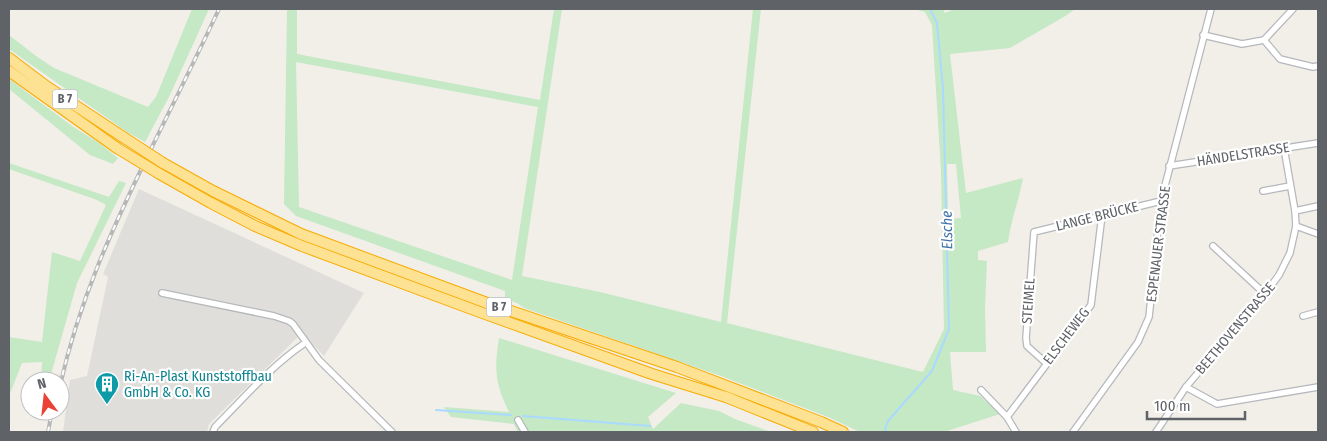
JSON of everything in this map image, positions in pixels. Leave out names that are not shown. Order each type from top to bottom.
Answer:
[{"type":"highway","name":"B 7","points":[[9,58],[46,86],[163,163],[213,191],[302,234],[487,303],[677,367],[843,432]]},
{"type":"highway","name":"B 7","points":[[9,71],[118,148],[210,203],[255,226],[302,246],[477,311],[633,367],[726,396],[813,432]]},
{"type":"street","name":"ESPENAUER STRASSE","points":[[1073,432],[1138,342],[1150,318],[1161,201],[1211,9]]},
{"type":"street","points":[[1203,35],[1242,44],[1264,40],[1293,9]]},
{"type":"street","points":[[1264,40],[1280,59],[1313,67],[1318,66]]},
{"type":"street","name":"HÄNDELSTRASSE","points":[[1169,166],[1318,142]]},
{"type":"street","name":"BEETHOVENSTRASSE","points":[[1156,432],[1186,386],[1265,294],[1279,275],[1290,253],[1296,226],[1296,211],[1284,148]]},
{"type":"street","points":[[1263,191],[1290,186]]},
{"type":"street","name":"LANGE BRÜCKE","points":[[1034,232],[1161,201]]},
{"type":"street","points":[[1296,211],[1318,206]]},
{"type":"street","name":"ELSCHEWEG","points":[[1007,417],[1090,305],[1102,215]]},
{"type":"street","points":[[1296,226],[1318,234]]},
{"type":"street","name":"STEIMEL","points":[[1034,232],[1026,338],[1028,346],[1046,363]]},
{"type":"street","points":[[1213,246],[1265,294]]},
{"type":"street","points":[[162,293],[284,319],[294,324],[305,343],[333,375],[392,432]]},
{"type":"street","points":[[1303,316],[1318,312]]},
{"type":"street","points":[[213,432],[215,427],[280,362],[305,343]]},
{"type":"street","points":[[1186,386],[1217,404],[1318,387]]},
{"type":"street","points":[[981,390],[1007,417],[1016,432]]},
{"type":"street","points":[[518,420],[525,432]]},
{"type":"shaded area","points":[[139,189],[364,293],[324,356],[302,333],[209,424],[207,432],[63,432],[64,421],[70,421],[70,380],[87,376],[108,277],[103,274]]},
{"type":"green space","points":[[192,9],[209,9],[170,95],[145,142],[127,132],[9,49],[9,35],[54,68],[148,107],[156,97]]},
{"type":"green space","points":[[287,9],[297,9],[297,54],[540,100],[554,9],[562,9],[522,276],[600,292],[721,322],[753,9],[761,9],[727,323],[923,372],[944,329],[941,171],[932,25],[925,12],[914,9],[943,9],[945,13],[954,9],[1075,9],[1010,48],[950,54],[966,193],[1023,178],[1008,242],[978,251],[978,260],[987,261],[986,352],[950,352],[953,390],[980,396],[1000,414],[944,432],[860,432],[828,417],[721,376],[524,308],[517,303],[505,299],[505,291],[296,216],[284,204]],"holes":[[[296,62],[538,107],[512,280],[299,207]],[[947,164],[956,164],[961,218],[948,219]]]},
{"type":"green space","points":[[9,79],[118,158],[113,164],[90,155],[9,89]]},
{"type":"green space","points":[[9,163],[109,197],[119,181],[126,183],[77,283],[52,371],[42,371],[42,362],[22,363],[9,396],[9,337],[42,342],[52,252],[80,261],[106,205],[97,200],[9,169]]},
{"type":"green space","points":[[499,338],[676,393],[648,417],[653,429],[681,403],[719,411],[771,432],[518,432],[514,424],[451,417],[444,407],[509,412],[498,384],[496,359]]},
{"type":"waterway","name":"Elsche","points":[[886,432],[885,429],[888,421],[932,371],[949,329],[943,89],[937,23],[930,9]]},
{"type":"waterway","points":[[436,410],[511,415]]},
{"type":"waterway","points":[[523,416],[650,426]]},
{"type":"railway","points":[[64,371],[77,324],[98,264],[137,178],[219,9]]},
{"type":"railway","points":[[48,432],[50,421]]},
{"type":"place","name":"Ri-An-Plast Kunststoffbau GmbH & Co. KG","points":[[107,405]]}]
